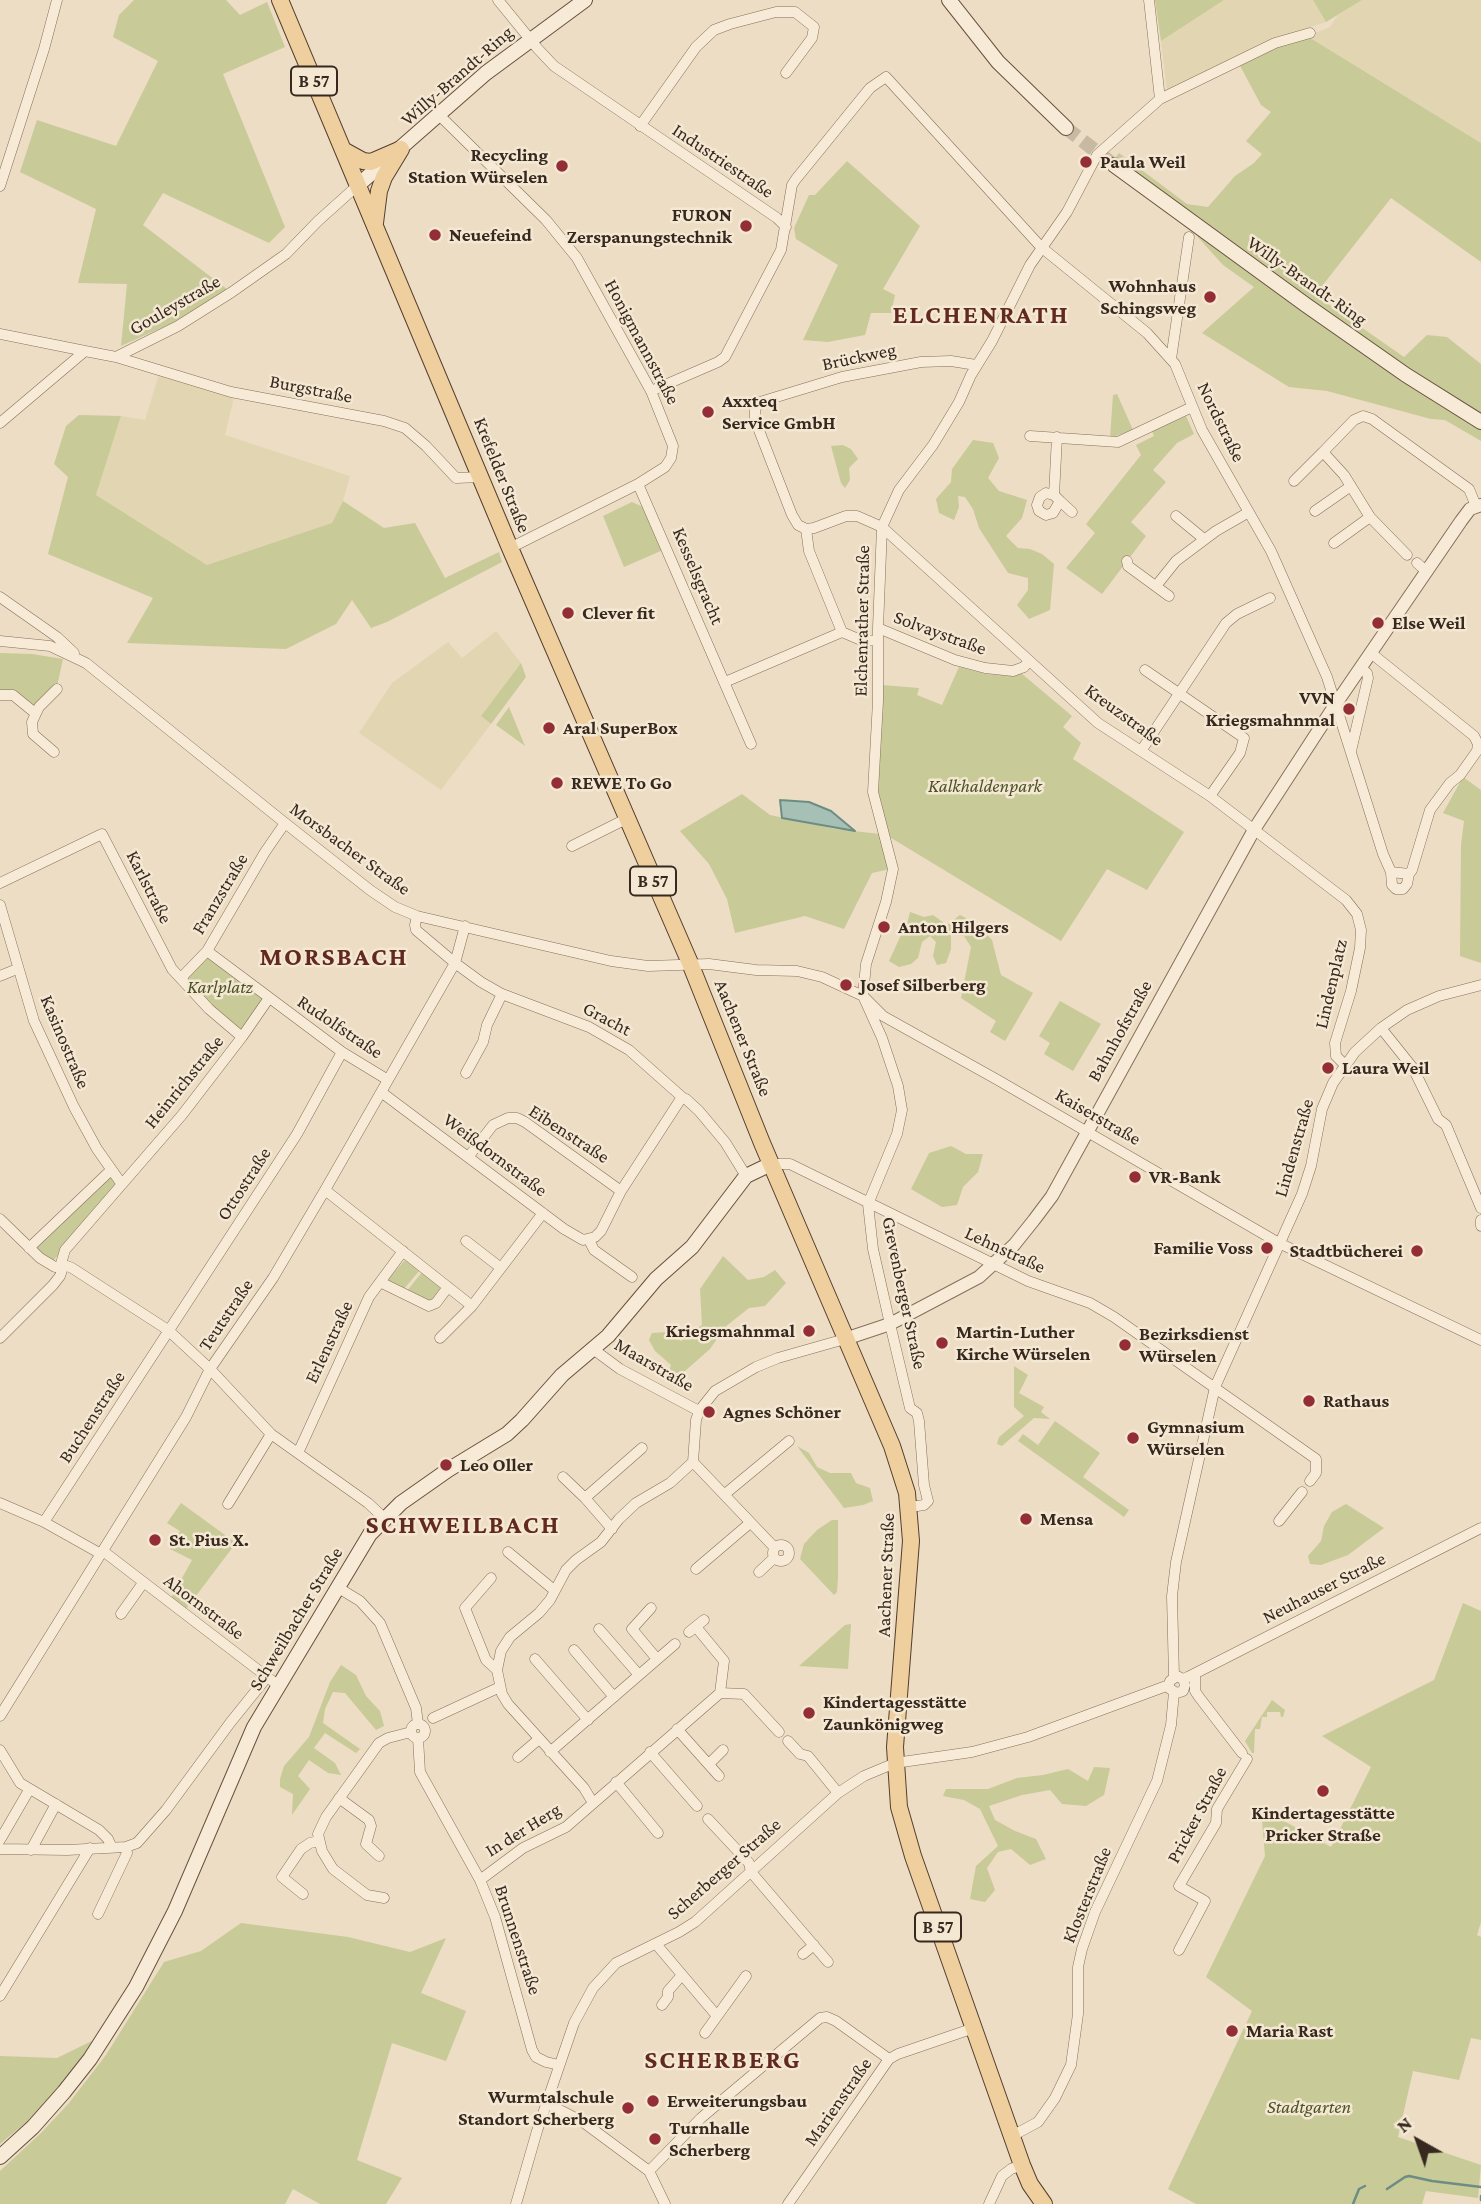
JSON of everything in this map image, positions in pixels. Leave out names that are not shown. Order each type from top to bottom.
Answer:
[{"type":"main road","name":"Krefelder Straße","points":[[280,0],[510,548],[690,963]]},
{"type":"main road","name":"Willy-Brandt-Ring","points":[[358,186],[438,114],[529,39],[585,0]]},
{"type":"main road","points":[[949,0],[998,62],[1066,128]]},
{"type":"main road","points":[[344,150],[363,162],[371,162],[401,149]]},
{"type":"main road","points":[[375,225],[379,191],[401,149]]},
{"type":"main road","name":"Willy-Brandt-Ring","points":[[1114,165],[1317,313],[1406,375],[1481,422]]},
{"type":"main road","name":"Aachener Straße","points":[[690,963],[771,1164],[892,1446],[908,1493],[911,1567],[895,1762],[899,1807],[1022,2165],[1030,2184],[1044,2204]]},
{"type":"main road","name":"Schweilbacher Straße","points":[[0,2157],[33,2127],[64,2092],[90,2059],[136,1987],[189,1881],[273,1681],[370,1534],[384,1518],[448,1470],[507,1434],[562,1376],[624,1319],[656,1279],[692,1247],[746,1176],[771,1164]]},
{"type":"street","points":[[0,186],[3,167],[44,49],[57,0]]},
{"type":"street","name":"Industriestraße","points":[[498,0],[554,66],[777,218],[786,227]]},
{"type":"street","points":[[1149,0],[1160,99]]},
{"type":"street","name":"Industriestraße","points":[[640,126],[696,47],[714,30],[730,24],[776,12],[795,12],[814,27],[812,38],[786,73]]},
{"type":"street","name":"Elchenrather Straße","points":[[863,996],[866,964],[886,902],[893,869],[873,792],[882,527],[899,491],[933,445],[959,402],[1030,264],[1067,212],[1080,190],[1087,170],[1103,147],[1160,99],[1275,43],[1310,33]]},
{"type":"street","name":"Nordstraße","points":[[786,227],[792,185],[796,178],[870,88],[886,77],[1041,247],[1147,333],[1171,359],[1202,430],[1271,551],[1327,677],[1391,872]]},
{"type":"street","name":"Honigmannstraße","points":[[438,114],[561,236],[577,258],[651,391],[673,446],[671,458],[665,467],[638,484],[510,548]]},
{"type":"street","name":"Gouleystraße","points":[[85,351],[116,357],[178,326],[285,254],[358,186]]},
{"type":"street","points":[[651,391],[725,357],[769,276],[781,250],[786,227]]},
{"type":"street","points":[[1171,359],[1189,237]]},
{"type":"street","points":[[0,334],[85,351]]},
{"type":"street","points":[[0,423],[85,351]]},
{"type":"street","name":"Burgstraße","points":[[116,357],[231,392],[384,421],[405,428],[456,478],[481,477]]},
{"type":"street","name":"Brückweg","points":[[806,529],[798,525],[792,516],[755,420],[755,410],[760,402],[842,377],[921,362],[951,361],[976,365]]},
{"type":"street","points":[[1030,436],[1118,442],[1192,407]]},
{"type":"street","points":[[1294,481],[1354,420],[1363,416],[1372,419],[1469,489],[1475,507]]},
{"type":"street","points":[[1057,437],[1057,498],[1072,512]]},
{"type":"street","points":[[1323,452],[1344,475],[1370,517],[1407,555]]},
{"type":"street","name":"Kesselsgracht","points":[[638,484],[751,744]]},
{"type":"street","points":[[1315,511],[1351,486]]},
{"type":"street","name":"Bahnhofstraße","points":[[845,1339],[890,1324],[962,1287],[994,1265],[1014,1245],[1052,1196],[1255,828],[1371,653],[1422,568],[1475,507]]},
{"type":"street","points":[[1156,586],[1176,561],[1204,539],[1248,512]]},
{"type":"street","points":[[878,640],[863,641],[842,632],[809,551],[806,529],[846,516],[857,516],[882,527]]},
{"type":"street","points":[[1176,516],[1204,539]]},
{"type":"street","points":[[1334,543],[1370,517]]},
{"type":"street","name":"Kreuzstraße","points":[[882,527],[1098,723],[1255,828],[1337,892],[1357,914]]},
{"type":"street","points":[[1127,561],[1128,566],[1170,596]]},
{"type":"street","name":"Morsbacher Straße","points":[[0,597],[57,637],[79,659],[384,900],[417,916],[611,961],[648,966],[690,963]]},
{"type":"street","points":[[1141,751],[1226,623],[1237,614],[1270,598]]},
{"type":"street","name":"Solvaystraße","points":[[878,628],[955,660],[985,668],[1013,671],[1029,662]]},
{"type":"street","points":[[725,682],[842,632]]},
{"type":"street","name":"Morsbacher Straße","points":[[0,641],[38,644],[61,650],[79,659]]},
{"type":"street","points":[[1371,653],[1474,736],[1480,744],[1460,775],[1450,783],[1430,810],[1407,884],[1403,889],[1396,889],[1392,885],[1391,872],[1409,874]]},
{"type":"street","points":[[1351,751],[1368,678],[1361,668]]},
{"type":"street","points":[[1145,670],[1244,738],[1240,753],[1210,796]]},
{"type":"street","points":[[54,752],[33,734],[32,722],[35,713],[57,689]]},
{"type":"street","points":[[0,695],[13,695],[35,713]]},
{"type":"street","points":[[572,846],[626,819]]},
{"type":"street","name":"Franzstraße","points":[[181,978],[207,951],[285,823]]},
{"type":"street","name":"Karlstraße","points":[[0,883],[102,834],[164,956],[209,1009],[242,1037]]},
{"type":"street","name":"Kasinostraße","points":[[0,905],[34,1021],[97,1149],[121,1183]]},
{"type":"street","name":"Lindenplatz","points":[[1345,1065],[1336,1056],[1335,1043],[1360,948],[1361,930],[1357,914]]},
{"type":"street","name":"Gracht","points":[[417,916],[416,930],[455,963],[502,994],[590,1027],[629,1050],[699,1111],[725,1142],[746,1176]]},
{"type":"street","name":"Teutstraße","points":[[0,1716],[186,1417],[210,1369],[273,1278],[325,1190],[455,963],[465,926]]},
{"type":"street","name":"Rudolfstraße","points":[[207,951],[342,1052],[388,1080]]},
{"type":"street","name":"Kaiserstraße","points":[[690,963],[809,973],[863,996],[883,1016],[1279,1243],[1481,1340]]},
{"type":"street","points":[[0,976],[18,970]]},
{"type":"street","points":[[1345,1065],[1381,1028],[1407,1010],[1439,996],[1481,985]]},
{"type":"street","points":[[466,1073],[483,1042],[487,1025],[502,994]]},
{"type":"street","name":"Grevenberger Straße","points":[[863,996],[888,1056],[898,1086],[902,1110],[897,1134],[868,1204],[873,1249],[890,1324],[910,1408],[917,1413],[919,1421],[924,1485],[928,1496],[924,1505],[910,1507]]},
{"type":"street","name":"Heinrichstraße","points":[[0,1338],[53,1285],[60,1276],[65,1250],[182,1115],[269,998]]},
{"type":"street","points":[[1381,1028],[1413,1068],[1438,1119],[1446,1125],[1481,1208]]},
{"type":"street","name":"Ottostraße","points":[[168,1330],[297,1134],[342,1052]]},
{"type":"street","name":"Lindenstraße","points":[[1279,1243],[1302,1194],[1311,1166],[1322,1109],[1333,1083],[1345,1065]]},
{"type":"street","name":"Weißdornstraße","points":[[381,1092],[576,1237],[589,1240],[594,1250],[632,1277]]},
{"type":"street","points":[[589,1240],[601,1231],[621,1191],[684,1098]]},
{"type":"street","name":"Eibenstraße","points":[[469,1156],[493,1125],[508,1118],[517,1118],[621,1191]]},
{"type":"street","name":"Lehnstraße","points":[[771,1164],[790,1164],[994,1265],[1028,1281],[1090,1303],[1114,1317],[1316,1459],[1316,1474],[1310,1481]]},
{"type":"street","points":[[29,1248],[111,1170]]},
{"type":"street","points":[[325,1190],[472,1306]]},
{"type":"street","points":[[440,1338],[472,1306],[543,1213]]},
{"type":"street","points":[[0,1219],[40,1258],[55,1267],[72,1268],[168,1330],[210,1369],[271,1434],[368,1503],[384,1518]]},
{"type":"street","points":[[1481,1220],[1481,1226]]},
{"type":"street","points":[[466,1241],[501,1268]]},
{"type":"street","name":"Klosterstraße","points":[[1012,2136],[1038,2122],[1055,2098],[1071,2065],[1078,2014],[1082,1949],[1100,1901],[1157,1781],[1180,1685],[1172,1596],[1176,1562],[1215,1387],[1279,1243]]},
{"type":"street","name":"Erlenstraße","points":[[298,1453],[369,1297],[403,1251]]},
{"type":"street","points":[[380,1282],[429,1306],[436,1303],[448,1287]]},
{"type":"street","name":"Buchenstraße","points":[[44,1522],[168,1330]]},
{"type":"street","name":"Maarstraße","points":[[593,1349],[620,1368],[699,1411],[715,1391],[756,1367],[845,1339]]},
{"type":"street","points":[[593,1803],[583,1788],[508,1704],[500,1687],[497,1670],[505,1644],[550,1600],[566,1570],[601,1542],[628,1510],[648,1494],[670,1483],[693,1462],[699,1411]]},
{"type":"street","points":[[228,1504],[271,1434]]},
{"type":"street","points":[[725,1494],[789,1441]]},
{"type":"street","points":[[585,1498],[642,1448]]},
{"type":"street","points":[[693,1462],[725,1494],[774,1553],[759,1572]]},
{"type":"street","points":[[563,1476],[612,1529]]},
{"type":"street","points":[[1279,1521],[1302,1492]]},
{"type":"street","name":"Ahornstraße","points":[[0,1503],[44,1522],[102,1553],[273,1681]]},
{"type":"street","points":[[696,1569],[750,1523]]},
{"type":"street","name":"Neuhauser Straße","points":[[895,1762],[972,1752],[1028,1737],[1180,1685],[1195,1674],[1481,1528]]},
{"type":"street","points":[[509,1551],[554,1590]]},
{"type":"street","points":[[491,1578],[465,1608],[486,1660],[497,1670]]},
{"type":"street","name":"Ahornstraße","points":[[121,1614],[143,1583]]},
{"type":"street","name":"Brunnenstraße","points":[[337,1587],[360,1601],[380,1623],[416,1708],[420,1772],[480,1880],[495,1917],[532,2050],[546,2063],[559,2066]]},
{"type":"street","points":[[651,1608],[632,1629],[657,1659]]},
{"type":"street","points":[[696,1626],[724,1661],[720,1693],[744,1695],[779,1732]]},
{"type":"street","points":[[599,1629],[639,1675]]},
{"type":"street","points":[[550,1752],[675,1644]]},
{"type":"street","points":[[574,1650],[614,1697]]},
{"type":"street","points":[[536,1659],[588,1720]]},
{"type":"street","points":[[1180,1685],[1195,1674]]},
{"type":"street","name":"Schweilbacher Straße","points":[[126,1847],[143,1839],[273,1681]]},
{"type":"street","name":"Pricker Straße","points":[[1179,1950],[1205,1901],[1179,1886],[1216,1823],[1217,1809],[1244,1756],[1180,1685]]},
{"type":"street","points":[[433,1718],[500,1687]]},
{"type":"street","name":"In der Herg","points":[[480,1880],[523,1848],[558,1833],[720,1693]]},
{"type":"street","points":[[677,1729],[719,1776]]},
{"type":"street","points":[[384,1898],[367,1895],[333,1869],[319,1841],[320,1828],[379,1743],[416,1731]]},
{"type":"street","points":[[519,1757],[539,1739]]},
{"type":"street","points":[[788,1741],[800,1754],[807,1756],[838,1793]]},
{"type":"street","points":[[0,1750],[4,1768],[29,1790],[99,1830],[111,1846]]},
{"type":"street","points":[[709,1764],[723,1750]]},
{"type":"street","points":[[650,1752],[697,1806]]},
{"type":"street","name":"Scherberger Straße","points":[[516,2204],[559,2066],[579,2013],[601,1977],[624,1959],[695,1922],[838,1793],[864,1776],[895,1762]]},
{"type":"street","points":[[616,1782],[658,1833]]},
{"type":"street","points":[[0,1840],[29,1790]]},
{"type":"street","points":[[339,1798],[369,1819],[371,1826],[366,1844],[379,1856]]},
{"type":"street","points":[[31,1850],[56,1804]]},
{"type":"street","points":[[708,1819],[749,1863],[751,1872],[828,1962]]},
{"type":"street","points":[[303,1894],[282,1877],[301,1849],[319,1841]]},
{"type":"street","points":[[0,1850],[126,1847],[127,1853],[98,1914]]},
{"type":"street","points":[[0,1996],[90,1848]]},
{"type":"street","points":[[656,1944],[717,2016]]},
{"type":"street","points":[[803,1954],[814,1945]]},
{"type":"street","points":[[662,2005],[668,1992],[682,1975]]},
{"type":"street","points":[[705,2033],[747,1976]]},
{"type":"street","points":[[649,2171],[701,2118],[820,2018],[827,2017],[836,2021],[888,2059]]},
{"type":"street","name":"Marienstraße","points":[[788,2204],[888,2059],[974,2028]]},
{"type":"street","points":[[546,2103],[583,2122],[649,2171],[665,2204]]},
{"type":"street","points":[[989,2204],[1002,2176],[1022,2165]]},
{"type":"shaded area","points":[[1224,0],[1313,0],[1326,22],[1273,40],[1167,90],[1161,41]]},
{"type":"shaded area","points":[[1362,0],[1481,0],[1481,143],[1307,36],[1330,27],[1338,15]]},
{"type":"shaded area","points":[[159,374],[234,397],[225,435],[350,476],[333,523],[207,565],[96,495],[121,416],[145,420]]},
{"type":"shaded area","points":[[496,631],[521,663],[481,716],[491,724],[441,790],[359,733],[392,683],[448,642],[462,658]]},
{"type":"shaded area","points":[[780,800],[809,802],[831,811],[855,831],[782,818]]},
{"type":"green space","points":[[134,0],[226,0],[240,15],[267,2],[285,47],[223,74],[285,227],[269,243],[163,193],[143,225],[228,290],[172,323],[121,346],[127,284],[78,283],[96,209],[20,172],[37,120],[116,146],[158,61],[113,37],[119,15]]},
{"type":"green space","points":[[1155,0],[1224,0],[1161,41]]},
{"type":"green space","points":[[1313,0],[1362,0],[1326,22]]},
{"type":"green space","points":[[1307,36],[1481,143],[1481,262],[1391,198],[1315,295],[1404,357],[1427,335],[1447,337],[1481,364],[1481,441],[1445,420],[1431,419],[1327,391],[1289,387],[1202,333],[1254,287],[1223,265],[1196,235],[1108,168],[1119,153],[1187,204],[1208,207],[1235,176],[1262,154],[1246,141],[1271,112],[1261,105],[1238,62]]},
{"type":"green space","points":[[847,161],[920,226],[883,289],[895,295],[891,313],[871,313],[865,335],[828,342],[803,340],[838,265],[796,239],[794,228],[809,195],[815,195]]},
{"type":"green space","points":[[1117,394],[1133,430],[1110,438],[1113,395]]},
{"type":"green space","points":[[79,415],[121,416],[96,495],[207,565],[332,523],[343,501],[384,528],[415,523],[445,578],[499,552],[502,562],[371,628],[352,600],[336,624],[286,649],[127,643],[153,598],[48,554],[68,477],[54,464],[66,426]]},
{"type":"green space","points":[[1186,416],[1194,434],[1177,443],[1153,470],[1166,482],[1131,522],[1146,536],[1102,594],[1066,568],[1095,533],[1086,524],[1141,455],[1136,445],[1154,436],[1152,431]]},
{"type":"green space","points":[[973,440],[993,443],[999,458],[988,478],[999,491],[1027,500],[1022,518],[1006,536],[1018,548],[1042,554],[1054,564],[1050,610],[1029,619],[1017,605],[1028,590],[1028,578],[1008,573],[979,528],[973,509],[965,497],[958,496],[959,507],[954,520],[939,513],[936,499],[951,482],[952,469]]},
{"type":"green space","points":[[843,445],[851,449],[858,459],[849,468],[850,480],[845,488],[841,483],[831,446]]},
{"type":"green space","points":[[632,502],[643,507],[663,550],[624,567],[603,516]]},
{"type":"green space","points":[[0,653],[63,659],[57,686],[34,708],[21,695],[0,692]]},
{"type":"green space","points":[[521,663],[526,677],[491,724],[481,716]]},
{"type":"green space","name":"Kalkhaldenpark","points":[[959,667],[986,674],[1014,676],[1021,673],[1072,716],[1063,727],[1081,743],[1073,759],[1184,832],[1147,890],[1107,869],[1061,941],[888,836],[876,792],[882,685],[919,688],[917,695],[942,705]]},
{"type":"green space","points":[[509,707],[525,746],[496,725]]},
{"type":"green space","points":[[1463,777],[1481,790],[1481,963],[1460,956],[1461,845],[1464,821],[1443,813]]},
{"type":"green space","points":[[742,794],[770,815],[836,829],[880,834],[890,869],[872,873],[844,929],[805,916],[735,933],[727,899],[709,864],[680,831]]},
{"type":"green space","points":[[910,912],[924,917],[933,915],[947,925],[960,915],[976,923],[992,940],[1001,975],[1033,993],[1005,1041],[990,1032],[996,1021],[961,998],[971,947],[964,936],[951,935],[951,949],[946,963],[937,965],[933,956],[936,942],[930,936],[922,942],[918,958],[911,964],[899,967],[889,961],[902,933],[912,933],[907,924]]},
{"type":"green space","name":"Karlplatz","points":[[207,954],[264,999],[241,1029],[204,1000],[185,979]]},
{"type":"green space","points":[[1060,1001],[1101,1024],[1073,1071],[1044,1054],[1050,1043],[1039,1036]]},
{"type":"green space","points":[[951,1146],[966,1154],[983,1154],[978,1172],[963,1187],[957,1205],[942,1207],[911,1189],[929,1153]]},
{"type":"green space","points":[[111,1173],[119,1183],[53,1261],[32,1248]]},
{"type":"green space","points":[[723,1256],[748,1280],[764,1277],[775,1270],[786,1283],[765,1306],[749,1308],[725,1327],[710,1349],[685,1371],[667,1376],[671,1365],[655,1351],[649,1340],[652,1333],[668,1332],[681,1341],[702,1325],[700,1289]]},
{"type":"green space","points":[[405,1260],[420,1270],[403,1290],[389,1281],[389,1278]]},
{"type":"green space","points":[[423,1271],[444,1288],[434,1300],[428,1302],[406,1292]]},
{"type":"green space","points":[[1014,1366],[1028,1375],[1019,1393],[1044,1407],[1041,1412],[1050,1419],[1034,1418],[1002,1446],[997,1444],[999,1437],[1024,1416],[1014,1407]]},
{"type":"green space","points":[[1055,1421],[1100,1453],[1083,1477],[1129,1510],[1124,1517],[1018,1441],[1023,1434],[1038,1445]]},
{"type":"green space","points":[[797,1446],[809,1453],[817,1467],[830,1473],[851,1473],[856,1483],[870,1488],[873,1501],[844,1508]]},
{"type":"green space","points":[[181,1503],[236,1543],[186,1609],[171,1598],[192,1560],[170,1549],[180,1531],[167,1523]]},
{"type":"green space","points":[[1346,1504],[1384,1528],[1348,1555],[1321,1565],[1310,1564],[1308,1556],[1321,1541],[1324,1526],[1332,1512]]},
{"type":"green space","points":[[832,1520],[838,1520],[838,1577],[837,1592],[834,1595],[800,1559],[804,1544],[817,1530]]},
{"type":"green space","name":"Stadtgarten","points":[[1463,1603],[1481,1611],[1481,1922],[1477,1935],[1481,1937],[1481,2040],[1471,2038],[1459,2080],[1413,2071],[1398,2137],[1481,2165],[1478,2198],[1426,2191],[1422,2204],[1196,2204],[1168,2189],[1252,2011],[1206,1977],[1265,1856],[1261,1808],[1270,1808],[1273,1815],[1331,1847],[1371,1767],[1322,1736],[1434,1680]]},
{"type":"green space","points":[[851,1624],[848,1669],[799,1666],[845,1625]]},
{"type":"green space","points":[[341,1665],[356,1675],[366,1696],[380,1711],[384,1726],[376,1730],[345,1693],[333,1692],[325,1709],[323,1723],[360,1749],[356,1753],[325,1733],[314,1748],[335,1763],[341,1775],[328,1773],[309,1760],[298,1776],[310,1789],[292,1815],[293,1794],[280,1787],[284,1766],[309,1737],[330,1682]]},
{"type":"green space","points":[[1272,1700],[1285,1710],[1283,1717],[1280,1712],[1267,1712],[1267,1717],[1262,1717],[1260,1729],[1255,1729],[1252,1753],[1245,1741]]},
{"type":"green space","points":[[1094,1767],[1110,1768],[1104,1795],[1086,1806],[1062,1804],[1050,1790],[1022,1795],[989,1806],[995,1820],[1036,1839],[1046,1859],[1030,1865],[1011,1849],[998,1852],[987,1868],[995,1890],[985,1902],[970,1899],[976,1866],[998,1846],[980,1809],[964,1800],[943,1796],[946,1789],[988,1789],[1017,1778],[1068,1769],[1088,1781]]},
{"type":"green space","points":[[241,1923],[348,1937],[410,1952],[446,1938],[421,1993],[466,2011],[446,2061],[392,2043],[357,2160],[402,2178],[386,2204],[320,2204],[293,2189],[285,2204],[0,2204],[0,2171],[69,2103],[106,2055],[164,1962],[201,1951]]},
{"type":"green space","points":[[98,2038],[47,2105],[0,2144],[0,2056],[57,2058]]},
{"type":"waterway","points":[[1387,2189],[1409,2176],[1481,2187]]},
{"type":"waterway","points":[[1353,2204],[1359,2189],[1365,2186]]},
{"type":"tunnel","points":[[1066,128],[1114,165]]},
{"type":"place","name":"Paula Weil","points":[[1086,162]]},
{"type":"place","name":"Recycling Station Würselen","points":[[562,166]]},
{"type":"place","name":"FURON Zerspanungstechnik","points":[[746,226]]},
{"type":"place","name":"Neuefeind","points":[[435,235]]},
{"type":"place","name":"Wohnhaus Schingsweg","points":[[1210,297]]},
{"type":"place","name":"Axxteq Service GmbH","points":[[708,412]]},
{"type":"place","name":"Clever fit","points":[[568,613]]},
{"type":"place","name":"Else Weil","points":[[1378,623]]},
{"type":"place","name":"VVN Kriegsmahnmal","points":[[1349,709]]},
{"type":"place","name":"Aral SuperBox","points":[[549,728]]},
{"type":"place","name":"REWE To Go","points":[[557,783]]},
{"type":"place","name":"Anton Hilgers","points":[[884,927]]},
{"type":"place","name":"Josef Silberberg","points":[[846,985]]},
{"type":"place","name":"Laura Weil","points":[[1328,1068]]},
{"type":"place","name":"VR-Bank","points":[[1135,1177]]},
{"type":"place","name":"Familie Voss","points":[[1267,1248]]},
{"type":"place","name":"Stadtbücherei","points":[[1417,1251]]},
{"type":"place","name":"Kriegsmahnmal","points":[[809,1331]]},
{"type":"place","name":"Martin-Luther Kirche Würselen","points":[[942,1343]]},
{"type":"place","name":"Bezirksdienst Würselen","points":[[1125,1345]]},
{"type":"place","name":"Rathaus","points":[[1309,1401]]},
{"type":"place","name":"Agnes Schöner","points":[[709,1412]]},
{"type":"place","name":"Gymnasium Würselen","points":[[1133,1438]]},
{"type":"place","name":"Leo Oller","points":[[446,1465]]},
{"type":"place","name":"Mensa","points":[[1026,1519]]},
{"type":"place","name":"St. Pius X.","points":[[155,1540]]},
{"type":"place","name":"Kindertagesstätte Zaunkönigweg","points":[[809,1713]]},
{"type":"place","name":"Kindertagesstätte Pricker Straße","points":[[1323,1791]]},
{"type":"place","name":"Maria Rast","points":[[1232,2031]]},
{"type":"place","name":"Erweiterungsbau","points":[[653,2101]]},
{"type":"place","name":"Wurmtalschule Standort Scherberg","points":[[628,2108]]},
{"type":"place","name":"Turnhalle Scherberg","points":[[655,2139]]},
{"type":"district","name":"ELCHENRATH","points":[[981,315]]},
{"type":"district","name":"MORSBACH","points":[[334,957]]},
{"type":"district","name":"SCHWEILBACH","points":[[463,1525]]},
{"type":"district","name":"SCHERBERG","points":[[723,2060]]}]
